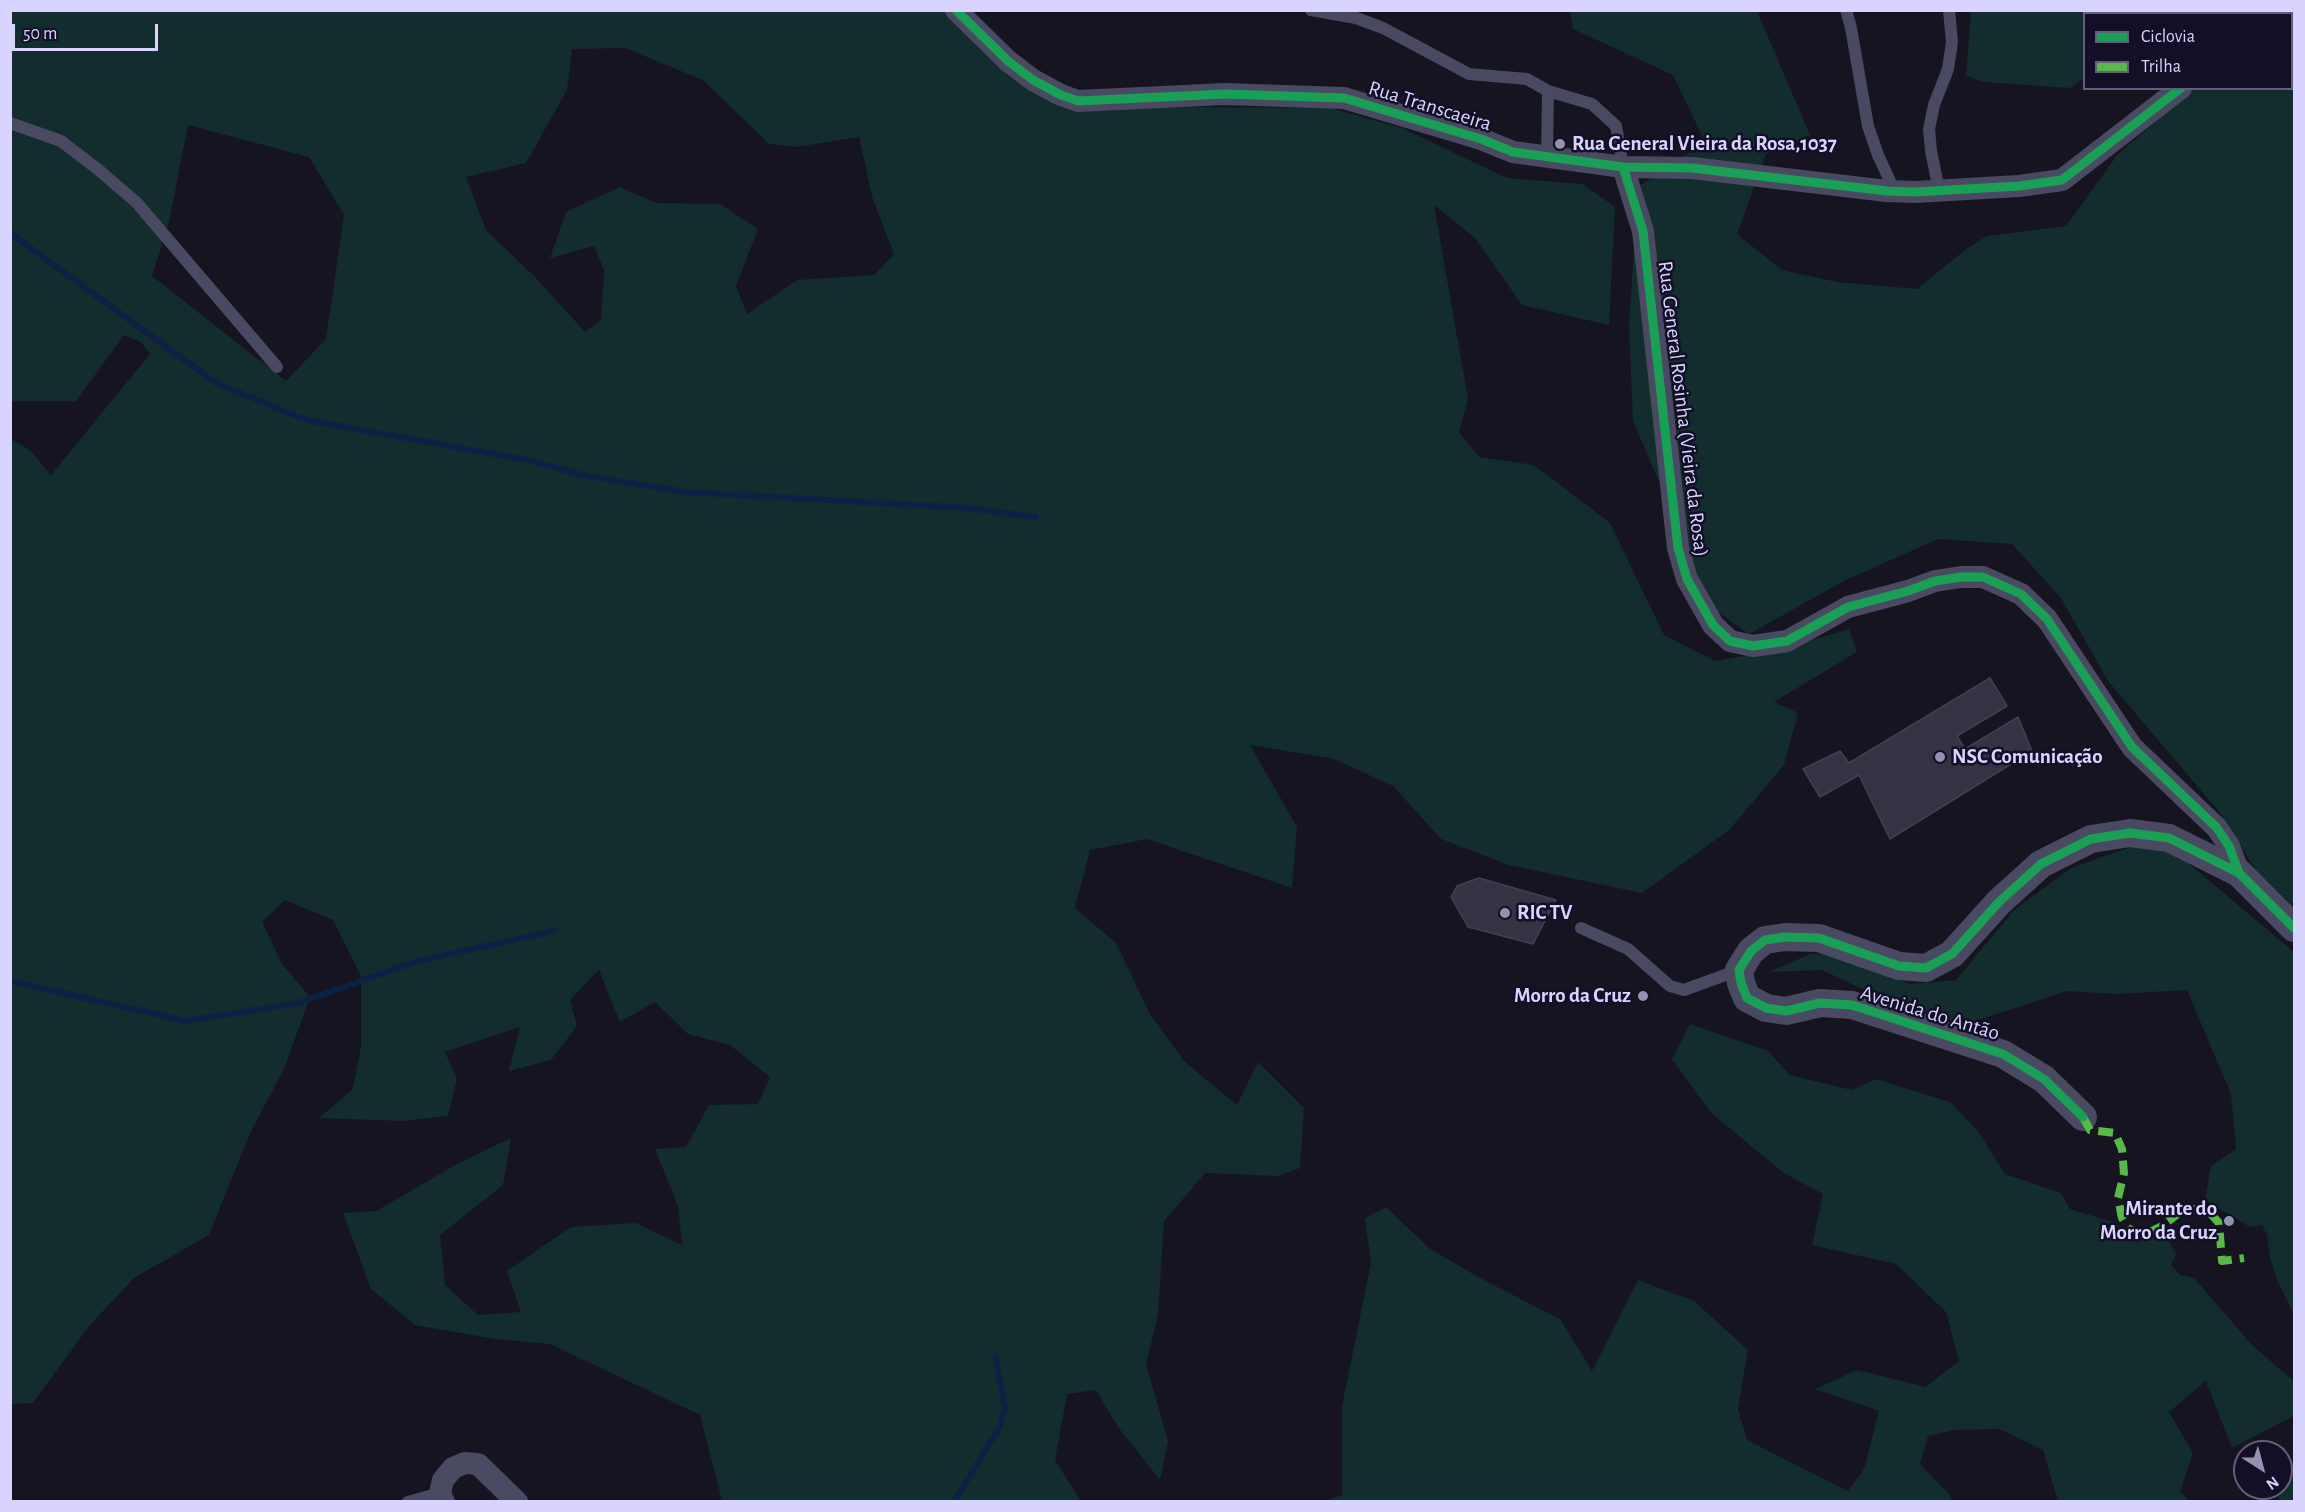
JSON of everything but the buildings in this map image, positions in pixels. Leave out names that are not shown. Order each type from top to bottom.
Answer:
[{"type":"street","name":"Rua Transcaeira","points":[[956,10],[1008,61],[1061,96],[1078,100],[1225,94],[1344,98],[1481,139],[1513,152],[1623,167]]},
{"type":"street","points":[[1623,167],[1692,168],[1895,192],[2043,184],[2062,180],[2178,90]]},
{"type":"street","name":"Rua General Rosinha (Vieira da Rosa)","points":[[1623,167],[1643,231],[1678,548],[1687,579],[1713,624],[1730,641],[1753,646],[1787,641],[1848,607],[1908,591],[1935,580],[1983,577],[2021,594],[2047,620],[2132,747],[2217,828],[2229,846],[2238,873]]},
{"type":"street","name":"Avenida do Antão","points":[[2083,1117],[2044,1079],[2003,1054],[1852,1005],[1820,1003],[1786,1011],[1766,1008],[1747,998],[1740,983],[1738,970],[1751,951],[1765,940],[1785,937],[1819,938],[1899,966],[1926,968],[1952,954],[1999,902],[2042,864],[2091,839],[2130,833],[2169,838],[2238,873],[2295,927]]},
{"type":"street","points":[[442,1497],[443,1480],[453,1468],[465,1463],[478,1464],[517,1502]]},
{"type":"lane","points":[[1311,10],[1356,18],[1383,28],[1469,74],[1527,79],[1548,91],[1592,104],[1616,126],[1623,167]]},
{"type":"lane","points":[[1845,10],[1851,28],[1868,126],[1895,192]]},
{"type":"lane","points":[[1939,190],[1929,129],[1934,105],[1948,69],[1952,42],[1949,10]]},
{"type":"lane","points":[[1547,157],[1548,91]]},
{"type":"lane","points":[[10,123],[61,141],[137,203],[277,366]]},
{"type":"lane","points":[[1581,928],[1628,949],[1670,986],[1684,990],[1738,970]]},
{"type":"lane","points":[[408,1502],[442,1497]]},
{"type":"green space","points":[[11,11],[954,11],[1079,111],[1181,107],[1330,108],[1402,128],[1507,178],[1582,184],[1615,207],[1609,325],[1522,305],[1475,238],[1434,205],[1468,399],[1459,432],[1479,457],[1534,465],[1610,523],[1664,635],[1715,661],[1778,650],[1849,629],[1857,652],[1774,702],[1798,713],[1784,765],[1729,830],[1642,893],[1509,865],[1441,839],[1393,786],[1334,759],[1250,745],[1297,827],[1292,888],[1147,839],[1090,850],[1075,908],[1116,943],[1150,1014],[1185,1062],[1237,1105],[1258,1062],[1304,1108],[1300,1168],[1278,1176],[1205,1173],[1164,1221],[1158,1315],[1146,1364],[1168,1441],[1160,1480],[1118,1427],[1096,1390],[1067,1394],[1055,1460],[1081,1501],[722,1501],[700,1415],[550,1344],[495,1339],[415,1325],[371,1289],[343,1213],[376,1211],[457,1164],[511,1138],[503,1185],[440,1235],[445,1285],[478,1315],[521,1312],[507,1271],[571,1227],[636,1223],[682,1245],[678,1206],[655,1149],[686,1147],[709,1105],[758,1104],[770,1077],[730,1045],[688,1034],[655,1002],[620,1022],[599,970],[570,1000],[577,1026],[551,1060],[509,1071],[520,1027],[445,1052],[457,1079],[448,1116],[404,1121],[319,1118],[353,1089],[361,1046],[361,976],[333,920],[285,900],[262,922],[282,964],[310,997],[284,1069],[251,1131],[209,1235],[134,1278],[89,1326],[33,1403],[11,1404],[11,439],[30,450],[51,475],[150,354],[141,342],[124,335],[76,401],[11,401]],"holes":[[[625,48],[703,80],[769,144],[796,147],[859,137],[873,200],[894,254],[874,275],[797,280],[747,314],[736,286],[758,229],[720,204],[656,203],[620,187],[566,212],[550,258],[594,246],[604,270],[601,320],[585,332],[535,277],[486,230],[466,177],[526,163],[567,90],[572,49]],[[188,125],[309,157],[344,215],[326,339],[286,381],[152,276],[169,222]]]},
{"type":"green space","points":[[1570,11],[1757,11],[1810,135],[1766,154],[1737,234],[1782,270],[1837,282],[1917,289],[1965,250],[1987,236],[2066,226],[2118,154],[2193,90],[2293,90],[2294,26],[2294,907],[2256,870],[2220,813],[2108,681],[2061,598],[2012,544],[1938,539],[1846,580],[1749,634],[1704,602],[1685,542],[1633,421],[1629,326],[1638,187],[1705,142],[1673,75],[1573,29]]},
{"type":"green space","points":[[1971,11],[2083,11],[2083,79],[2070,88],[1984,82],[1966,76]]},
{"type":"green space","points":[[2131,847],[2175,852],[2294,952],[2294,1315],[2277,1280],[2270,1258],[2267,1235],[2262,1225],[2250,1227],[2205,1200],[2211,1166],[2236,1149],[2231,1094],[2187,990],[2117,994],[2067,991],[1963,1025],[1879,997],[1822,970],[1769,972],[1810,954],[1847,955],[1910,984],[1956,980],[2014,910],[2071,868]]},
{"type":"green space","points":[[1690,1024],[1768,1051],[1790,1075],[1852,1090],[1876,1079],[1950,1102],[1978,1131],[2005,1174],[2061,1193],[2070,1209],[2116,1223],[2126,1234],[2139,1239],[2164,1230],[2176,1255],[2171,1265],[2180,1275],[2194,1278],[2252,1345],[2294,1381],[2294,1416],[2248,1440],[2233,1440],[2232,1448],[2206,1381],[2169,1412],[2193,1453],[2180,1492],[2190,1501],[2058,1501],[2043,1450],[1999,1429],[1954,1430],[1928,1436],[1920,1464],[1953,1501],[1325,1501],[1342,1495],[1342,1406],[1371,1263],[1365,1218],[1386,1207],[1429,1248],[1478,1277],[1560,1319],[1592,1371],[1638,1280],[1694,1301],[1748,1350],[1738,1409],[1747,1440],[1848,1491],[1864,1469],[1879,1411],[1815,1389],[1857,1370],[1925,1387],[1959,1361],[1946,1312],[1896,1264],[1812,1245],[1823,1194],[1784,1173],[1711,1113],[1672,1059]]},
{"type":"green space","points":[[2293,1463],[2294,1501],[2280,1501],[2293,1500]]},
{"type":"waterway","points":[[10,233],[216,383],[306,420],[532,461],[582,475],[685,492],[968,508],[1035,517]]},
{"type":"waterway","points":[[10,981],[186,1021],[299,1003],[414,962],[554,931]]},
{"type":"waterway","points":[[954,1502],[1000,1426],[1005,1408],[996,1358]]},
{"type":"marked path","points":[[2083,1117],[2090,1130],[2115,1133],[2122,1149],[2124,1173],[2118,1198],[2122,1218],[2128,1228],[2137,1233],[2148,1233],[2179,1213],[2193,1209],[2210,1213],[2219,1223],[2222,1261],[2244,1258]]},
{"type":"cycle path","points":[[956,10],[1008,61],[1033,80],[1078,101],[1225,94],[1344,98],[1481,139],[1513,152],[1623,167],[1692,168],[1887,191],[1915,192],[2019,186],[2062,180],[2178,90]]},
{"type":"cycle path","points":[[1623,167],[1643,231],[1678,548],[1687,579],[1713,625],[1730,641],[1753,646],[1787,641],[1848,607],[1908,591],[1935,581],[1961,577],[1983,577],[2021,594],[2047,619],[2132,747],[2217,828],[2229,846],[2239,873]]},
{"type":"cycle path","points":[[2083,1117],[2044,1079],[2003,1054],[1852,1005],[1820,1003],[1786,1011],[1766,1008],[1747,998],[1739,970],[1751,951],[1765,940],[1785,937],[1819,938],[1899,966],[1926,968],[1952,954],[1999,902],[2041,864],[2091,839],[2130,833],[2169,838],[2239,873],[2294,928]]},
{"type":"place","name":"Rua General Vieira da Rosa,1037","points":[[1560,144]]},
{"type":"place","name":"NSC Comunicação","points":[[1940,757]]},
{"type":"place","name":"RIC TV","points":[[1505,913]]},
{"type":"place","name":"Morro da Cruz","points":[[1643,996]]},
{"type":"place","name":"Mirante do Morro da Cruz","points":[[2229,1221]]}]
